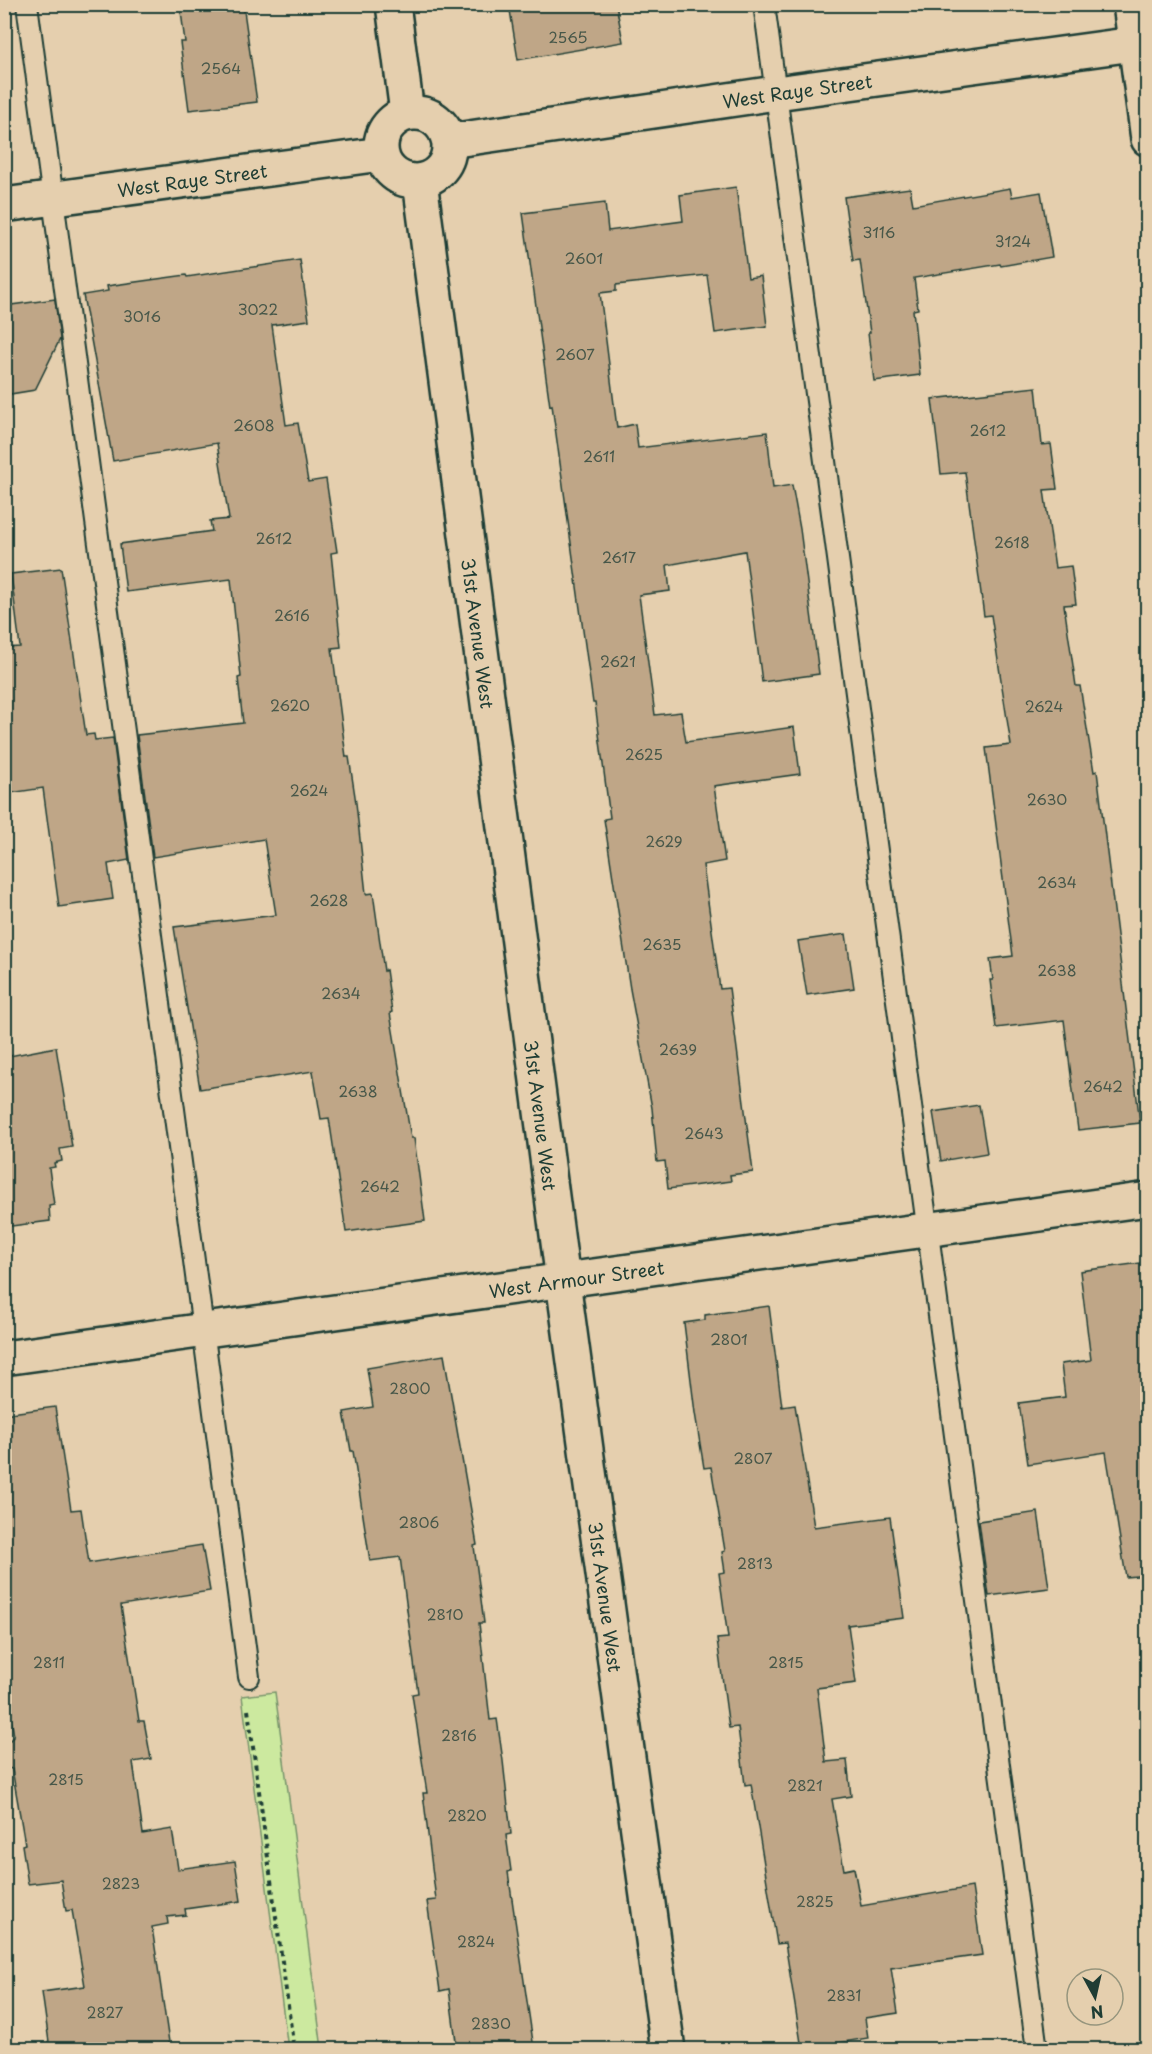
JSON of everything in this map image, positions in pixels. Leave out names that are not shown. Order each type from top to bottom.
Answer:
[{"type":"street","points":[[393,4],[407,113]]},
{"type":"street","points":[[1130,4],[1141,43],[1148,138]]},
{"type":"street","name":"West Raye Street","points":[[449,141],[1141,43]]},
{"type":"street","points":[[407,113],[424,113],[434,118],[443,126],[449,141],[448,158],[443,167],[434,176],[420,181],[400,178],[390,171],[381,154],[381,139],[385,128],[393,120],[407,113]]},
{"type":"street","name":"West Raye Street","points":[[4,205],[381,154]]},
{"type":"street","name":"31st Avenue West","points":[[420,181],[563,1281],[668,2049]]},
{"type":"street","name":"West Armour Street","points":[[4,1358],[1148,1199]]},
{"type":"lane","points":[[27,4],[249,1677]]},
{"type":"lane","points":[[764,4],[1037,2049]]},
{"type":"path","points":[[249,1677],[247,1703],[294,2049]]},
{"type":"green space","points":[[275,1692],[322,2049],[288,2049],[242,1696]]},
{"type":"building","points":[[180,4],[243,4],[257,102],[189,110],[180,42],[185,42]]},
{"type":"building","points":[[509,4],[616,4],[623,42],[518,60]]},
{"type":"building","points":[[736,187],[748,278],[761,276],[767,326],[715,333],[707,275],[616,285],[616,291],[600,293],[617,428],[635,424],[638,448],[767,432],[773,488],[792,485],[819,674],[762,682],[745,551],[667,565],[670,591],[639,595],[655,715],[681,712],[686,742],[794,727],[800,774],[714,786],[725,861],[703,865],[720,989],[729,988],[753,1172],[730,1175],[731,1181],[668,1189],[665,1161],[657,1162],[652,1108],[630,989],[604,819],[610,818],[595,703],[593,703],[523,213],[605,203],[608,231],[683,221],[680,195]]},
{"type":"building","points":[[910,188],[913,205],[1010,188],[1012,197],[1041,192],[1052,257],[914,278],[918,309],[913,310],[920,375],[874,381],[860,260],[853,261],[844,197]]},
{"type":"building","points":[[300,260],[309,320],[272,325],[286,425],[298,423],[308,482],[326,479],[337,552],[331,553],[341,647],[332,648],[346,757],[349,757],[356,803],[366,894],[373,893],[392,1012],[390,1013],[411,1138],[414,1138],[425,1221],[346,1232],[329,1118],[321,1119],[313,1071],[200,1089],[174,927],[276,915],[264,839],[153,857],[137,735],[243,723],[238,678],[241,677],[231,579],[126,592],[120,544],[212,531],[210,521],[229,519],[217,443],[113,461],[83,295],[108,291],[107,286]]},
{"type":"building","points":[[55,299],[60,339],[35,390],[4,395],[4,306]]},
{"type":"building","points":[[1036,387],[1042,445],[1051,444],[1057,489],[1044,490],[1055,568],[1071,566],[1076,604],[1064,605],[1076,686],[1080,686],[1094,772],[1097,771],[1140,1123],[1078,1130],[1064,1020],[996,1028],[990,980],[993,980],[990,959],[1013,956],[986,748],[1011,745],[991,615],[984,616],[965,472],[941,474],[932,399]]},
{"type":"building","points":[[61,568],[86,735],[94,734],[95,740],[113,738],[129,860],[108,864],[113,899],[59,907],[43,788],[4,794],[4,648],[20,647],[11,574]]},
{"type":"building","points":[[846,934],[854,988],[807,995],[798,941]]},
{"type":"building","points":[[56,1047],[72,1147],[60,1149],[62,1161],[54,1163],[55,1167],[49,1168],[54,1205],[49,1206],[50,1221],[4,1227],[4,1057]]},
{"type":"building","points":[[979,1105],[987,1153],[941,1161],[933,1112]]},
{"type":"building","points":[[1148,1262],[1148,1575],[1126,1577],[1106,1452],[1028,1464],[1019,1403],[1065,1397],[1061,1364],[1091,1360],[1080,1271]]},
{"type":"building","points":[[769,1306],[782,1407],[795,1405],[814,1527],[890,1517],[904,1618],[848,1625],[856,1683],[817,1688],[826,1762],[847,1760],[851,1796],[832,1799],[844,1870],[854,1868],[861,1906],[972,1887],[982,1955],[891,1968],[898,2013],[865,2018],[868,2038],[802,2049],[785,1943],[777,1944],[751,1784],[745,1785],[738,1727],[729,1728],[717,1639],[728,1638],[719,1573],[725,1572],[722,1552],[725,1551],[711,1467],[704,1468],[684,1323],[705,1320],[705,1315]]},
{"type":"building","points":[[444,1355],[477,1545],[474,1546],[484,1623],[479,1623],[490,1720],[497,1719],[503,1761],[511,1834],[506,1835],[511,1871],[508,1872],[534,2049],[457,2049],[449,1989],[440,1991],[427,1901],[436,1900],[423,1793],[427,1793],[412,1694],[418,1693],[400,1557],[370,1561],[353,1451],[351,1451],[344,1412],[373,1407],[367,1368]]},
{"type":"building","points":[[55,1407],[71,1510],[81,1509],[89,1563],[202,1545],[210,1591],[121,1605],[139,1721],[144,1721],[151,1759],[133,1762],[143,1834],[172,1829],[178,1869],[235,1861],[241,1901],[185,1909],[186,1915],[167,1917],[168,1924],[152,1927],[170,2049],[50,2049],[42,1992],[85,1986],[72,1910],[66,1911],[61,1880],[28,1884],[22,1845],[25,1844],[12,1769],[8,1768],[4,1749],[4,1746],[14,1736],[4,1678],[4,1414]]},
{"type":"building","points":[[1038,1512],[1049,1588],[989,1596],[979,1521]]}]
